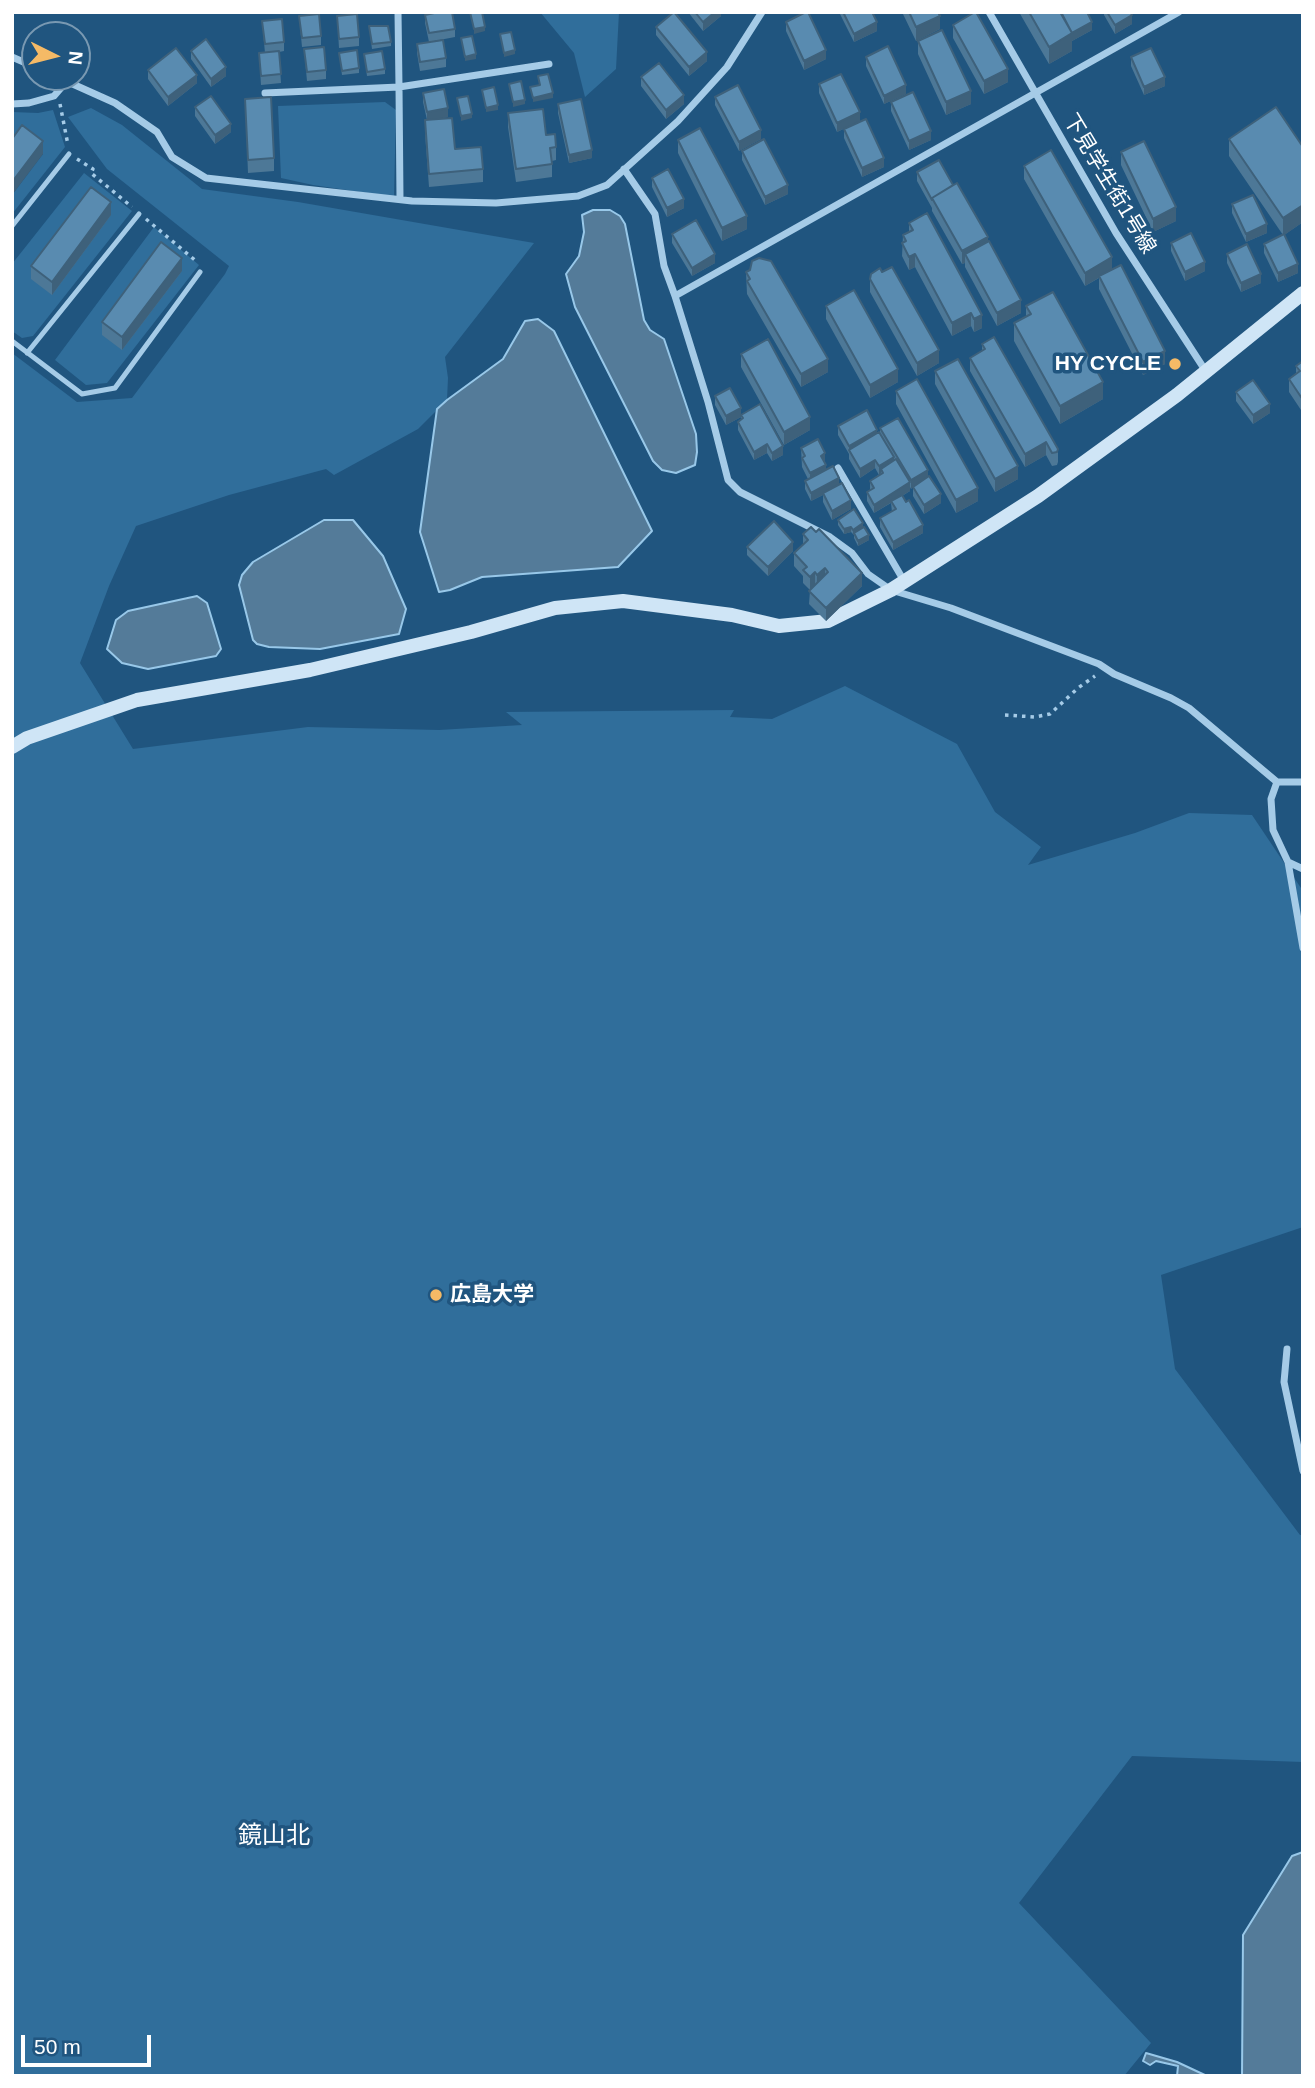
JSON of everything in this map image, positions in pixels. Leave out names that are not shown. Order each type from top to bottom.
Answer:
[{"type":"street","points":[[398,12],[400,200]]},
{"type":"street","points":[[89,91],[115,103],[157,132],[172,157],[206,178],[400,200],[496,203],[578,196],[607,185],[678,121],[727,67],[762,12]]},
{"type":"street","name":"下見学生街1号線","points":[[989,12],[1116,233],[1205,370]]},
{"type":"street","points":[[675,296],[1179,12]]},
{"type":"street","points":[[265,93],[399,87],[549,64]]},
{"type":"street","points":[[12,104],[29,103],[54,96],[58,92]]},
{"type":"street","points":[[624,169],[655,214],[664,266],[708,402],[728,480],[740,492],[830,537],[852,554],[868,574],[891,590],[951,608],[1105,668],[1189,708],[1277,782],[1303,782]]},
{"type":"street","points":[[12,747],[27,738],[137,700],[310,670],[471,632],[555,608],[623,601],[732,615],[779,626],[828,621],[891,590],[1038,496],[1177,395],[1303,293]]},
{"type":"street","points":[[838,468],[904,581]]},
{"type":"street","points":[[1277,782],[1271,799],[1272,830],[1288,862],[1303,948]]},
{"type":"street","points":[[1288,862],[1303,869]]},
{"type":"street","points":[[1287,1349],[1284,1382],[1303,1471]]},
{"type":"lane","points":[[12,226],[69,154]]},
{"type":"lane","points":[[27,353],[139,214]]},
{"type":"lane","points":[[12,341],[82,394],[115,388],[200,272]]},
{"type":"path","points":[[58,92],[69,154]]},
{"type":"path","points":[[1005,715],[1035,717],[1050,714],[1105,668]]},
{"type":"shaded area","points":[[540,12],[619,12],[616,69],[585,97],[574,53]]},
{"type":"shaded area","points":[[385,102],[396,110],[394,197],[281,178],[278,106]]},
{"type":"shaded area","name":"広島大学","points":[[91,108],[122,125],[202,189],[298,202],[534,243],[445,357],[447,400],[418,429],[334,475],[326,469],[229,495],[136,526],[109,586],[80,663],[133,749],[308,727],[439,730],[522,725],[506,712],[734,710],[730,717],[772,719],[845,686],[957,744],[995,812],[1041,847],[1028,865],[1135,833],[1189,813],[1252,815],[1303,891],[1303,1227],[1161,1275],[1175,1369],[1300,1535],[1303,1535],[1303,1762],[1132,1756],[1019,1903],[1151,2043],[1124,2076],[12,2076],[12,353],[77,402],[132,398],[229,266],[107,169],[68,117]]},
{"type":"shaded area","points":[[53,110],[65,147],[12,214],[12,195],[43,154],[12,152],[12,112],[38,113]]},
{"type":"shaded area","points":[[84,173],[132,211],[33,336],[22,338],[12,331],[12,264]]},
{"type":"shaded area","points":[[593,210],[610,210],[620,216],[625,224],[644,320],[650,330],[664,339],[696,434],[695,465],[676,473],[662,470],[653,461],[575,307],[566,274],[579,256],[584,232],[582,215]]},
{"type":"shaded area","points":[[154,227],[199,265],[107,383],[86,385],[55,360]]},
{"type":"shaded area","points":[[538,319],[554,331],[652,531],[618,567],[482,577],[439,592],[420,532],[437,409],[503,359],[525,321]]},
{"type":"shaded area","points":[[324,520],[353,520],[383,556],[406,609],[399,634],[320,649],[257,644],[253,640],[239,585],[242,575],[253,562]]},
{"type":"shaded area","points":[[197,596],[207,603],[221,649],[216,656],[148,669],[122,663],[107,649],[116,620],[128,611]]},
{"type":"shaded area","points":[[1303,1852],[1303,2076],[1242,2076],[1243,1935],[1292,1856]]},
{"type":"shaded area","points":[[1146,2053],[1177,2062],[1207,2076],[1177,2076],[1178,2066],[1156,2061],[1150,2065],[1143,2061]]},
{"type":"building","points":[[452,12],[455,29],[429,33],[425,15]]},
{"type":"building","points":[[470,12],[482,12],[485,27],[474,29]]},
{"type":"building","points":[[674,12],[707,52],[689,67],[656,27]]},
{"type":"building","points":[[695,12],[715,12],[703,22]]},
{"type":"building","points":[[806,12],[826,50],[804,61],[786,22]]},
{"type":"building","points":[[843,12],[872,12],[877,22],[854,34]]},
{"type":"building","points":[[909,12],[938,12],[940,16],[916,27]]},
{"type":"building","points":[[976,12],[1008,69],[984,81],[953,25]]},
{"type":"building","points":[[1029,12],[1060,12],[1072,33],[1049,47]]},
{"type":"building","points":[[1061,12],[1087,12],[1092,22],[1072,33]]},
{"type":"building","points":[[1107,12],[1130,12],[1132,15],[1115,25]]},
{"type":"building","points":[[319,14],[321,36],[302,38],[299,16]]},
{"type":"building","points":[[357,14],[359,37],[339,39],[337,16]]},
{"type":"building","points":[[282,19],[284,42],[265,44],[262,21]]},
{"type":"building","points":[[369,26],[388,26],[391,42],[372,44]]},
{"type":"building","points":[[942,30],[971,91],[946,102],[918,41]]},
{"type":"building","points":[[511,32],[515,50],[504,53],[500,34]]},
{"type":"building","points":[[472,36],[476,54],[465,57],[461,38]]},
{"type":"building","points":[[206,39],[226,67],[211,79],[191,51]]},
{"type":"building","points":[[443,40],[446,58],[420,62],[417,44]]},
{"type":"building","points":[[888,46],[906,85],[884,96],[866,57]]},
{"type":"building","points":[[324,47],[326,70],[307,72],[304,49]]},
{"type":"building","points":[[176,48],[197,75],[168,97],[148,70]]},
{"type":"building","points":[[1151,48],[1165,77],[1144,87],[1131,57]]},
{"type":"building","points":[[357,50],[359,68],[342,71],[339,53]]},
{"type":"building","points":[[279,51],[281,74],[261,76],[259,53]]},
{"type":"building","points":[[382,51],[385,69],[367,72],[364,54]]},
{"type":"building","points":[[659,63],[684,95],[666,110],[641,77]]},
{"type":"building","points":[[548,74],[553,93],[533,98],[530,87],[540,85],[538,76]]},
{"type":"building","points":[[841,74],[860,112],[837,123],[819,84]]},
{"type":"building","points":[[521,81],[525,100],[513,102],[509,84]]},
{"type":"building","points":[[738,85],[761,130],[739,142],[715,97]]},
{"type":"building","points":[[494,87],[498,105],[486,108],[482,90]]},
{"type":"building","points":[[444,89],[448,108],[427,112],[423,93]]},
{"type":"building","points":[[913,92],[931,131],[909,141],[891,102]]},
{"type":"building","points":[[211,96],[231,124],[215,135],[195,107]]},
{"type":"building","points":[[468,96],[472,114],[461,116],[457,98]]},
{"type":"building","points":[[271,97],[274,158],[248,160],[245,99]]},
{"type":"building","points":[[581,99],[592,150],[569,155],[558,104]]},
{"type":"building","points":[[1276,107],[1303,147],[1303,205],[1283,218],[1229,139]]},
{"type":"building","points":[[543,109],[546,135],[555,134],[556,147],[550,148],[552,164],[516,169],[508,113]]},
{"type":"building","points":[[452,118],[455,149],[481,147],[483,169],[429,174],[425,120]]},
{"type":"building","points":[[866,119],[884,158],[862,168],[844,129]]},
{"type":"building","points":[[22,125],[43,141],[12,182],[12,139]]},
{"type":"building","points":[[700,128],[747,216],[722,228],[678,140]]},
{"type":"building","points":[[764,139],[788,185],[765,197],[742,151]]},
{"type":"building","points":[[1144,141],[1176,207],[1153,219],[1121,152]]},
{"type":"building","points":[[1051,150],[1112,257],[1085,273],[1024,166]]},
{"type":"building","points":[[939,160],[953,185],[932,200],[917,172]]},
{"type":"building","points":[[668,169],[684,199],[667,208],[652,178]]},
{"type":"building","points":[[957,183],[988,237],[962,251],[932,198]]},
{"type":"building","points":[[91,187],[111,202],[52,282],[31,266]]},
{"type":"building","points":[[1253,195],[1267,224],[1246,234],[1232,204]]},
{"type":"building","points":[[927,213],[982,315],[974,319],[971,313],[952,323],[915,254],[909,257],[902,243],[906,241],[903,235],[913,230],[909,223]]},
{"type":"building","points":[[696,220],[715,254],[692,268],[672,234]]},
{"type":"building","points":[[1191,233],[1205,262],[1185,272],[1171,243]]},
{"type":"building","points":[[1284,234],[1298,264],[1278,273],[1264,244]]},
{"type":"building","points":[[989,241],[1021,300],[997,313],[965,254]]},
{"type":"building","points":[[161,242],[182,258],[122,337],[102,322]]},
{"type":"building","points":[[1247,244],[1261,274],[1241,283],[1227,254]]},
{"type":"building","points":[[759,258],[771,261],[828,359],[801,374],[747,281],[750,279],[746,272],[750,270],[752,261]]},
{"type":"building","points":[[1121,265],[1165,351],[1143,362],[1099,276]]},
{"type":"building","points":[[892,267],[939,350],[917,363],[870,279],[871,274],[880,268],[882,272]]},
{"type":"building","points":[[854,290],[898,369],[870,385],[826,306]]},
{"type":"building","points":[[1053,292],[1103,382],[1060,406],[1014,323],[1031,314],[1026,306]]},
{"type":"building","points":[[994,337],[1058,449],[1057,452],[1052,453],[1046,442],[1025,454],[970,358],[985,349],[982,344]]},
{"type":"building","points":[[768,339],[810,417],[784,432],[741,354]]},
{"type":"building","points":[[958,359],[1018,466],[995,479],[935,371]]},
{"type":"building","points":[[1303,361],[1303,400],[1289,379],[1300,371],[1296,366]]},
{"type":"building","points":[[917,379],[978,488],[956,500],[896,391]]},
{"type":"building","points":[[1253,380],[1270,404],[1253,415],[1236,392]]},
{"type":"building","points":[[730,388],[741,408],[726,416],[715,396]]},
{"type":"building","points":[[760,404],[783,446],[772,453],[767,444],[754,452],[738,422],[743,418],[741,415]]},
{"type":"building","points":[[867,410],[877,430],[849,446],[838,426]]},
{"type":"building","points":[[898,418],[928,470],[911,480],[880,428]]},
{"type":"building","points":[[879,432],[894,457],[879,466],[875,460],[860,469],[849,450]]},
{"type":"building","points":[[818,439],[825,453],[821,456],[826,465],[810,473],[802,458],[805,456],[801,448]]},
{"type":"building","points":[[896,459],[910,482],[874,505],[867,492],[874,488],[870,481],[883,473],[881,469]]},
{"type":"building","points":[[833,466],[839,478],[811,493],[805,481]]},
{"type":"building","points":[[929,476],[941,494],[924,505],[913,487]]},
{"type":"building","points":[[842,483],[851,500],[832,511],[823,493]]},
{"type":"building","points":[[902,495],[906,502],[909,500],[923,525],[893,542],[880,518],[896,509],[891,501]]},
{"type":"building","points":[[854,509],[863,523],[853,530],[851,527],[844,529],[838,520]]},
{"type":"building","points":[[774,521],[793,542],[768,567],[747,547]]},
{"type":"building","points":[[811,527],[816,532],[819,529],[862,573],[826,608],[809,591],[828,572],[825,568],[810,577],[803,570],[807,567],[794,553],[808,540],[803,534]]},
{"type":"building","points":[[864,527],[869,535],[858,541],[854,533]]},
{"type":"place","name":"HY CYCLE","points":[[1175,364]]},
{"type":"place","name":"広島大学","points":[[436,1295]]},
{"type":"district","name":"鏡山北","points":[[274,1836]]}]
